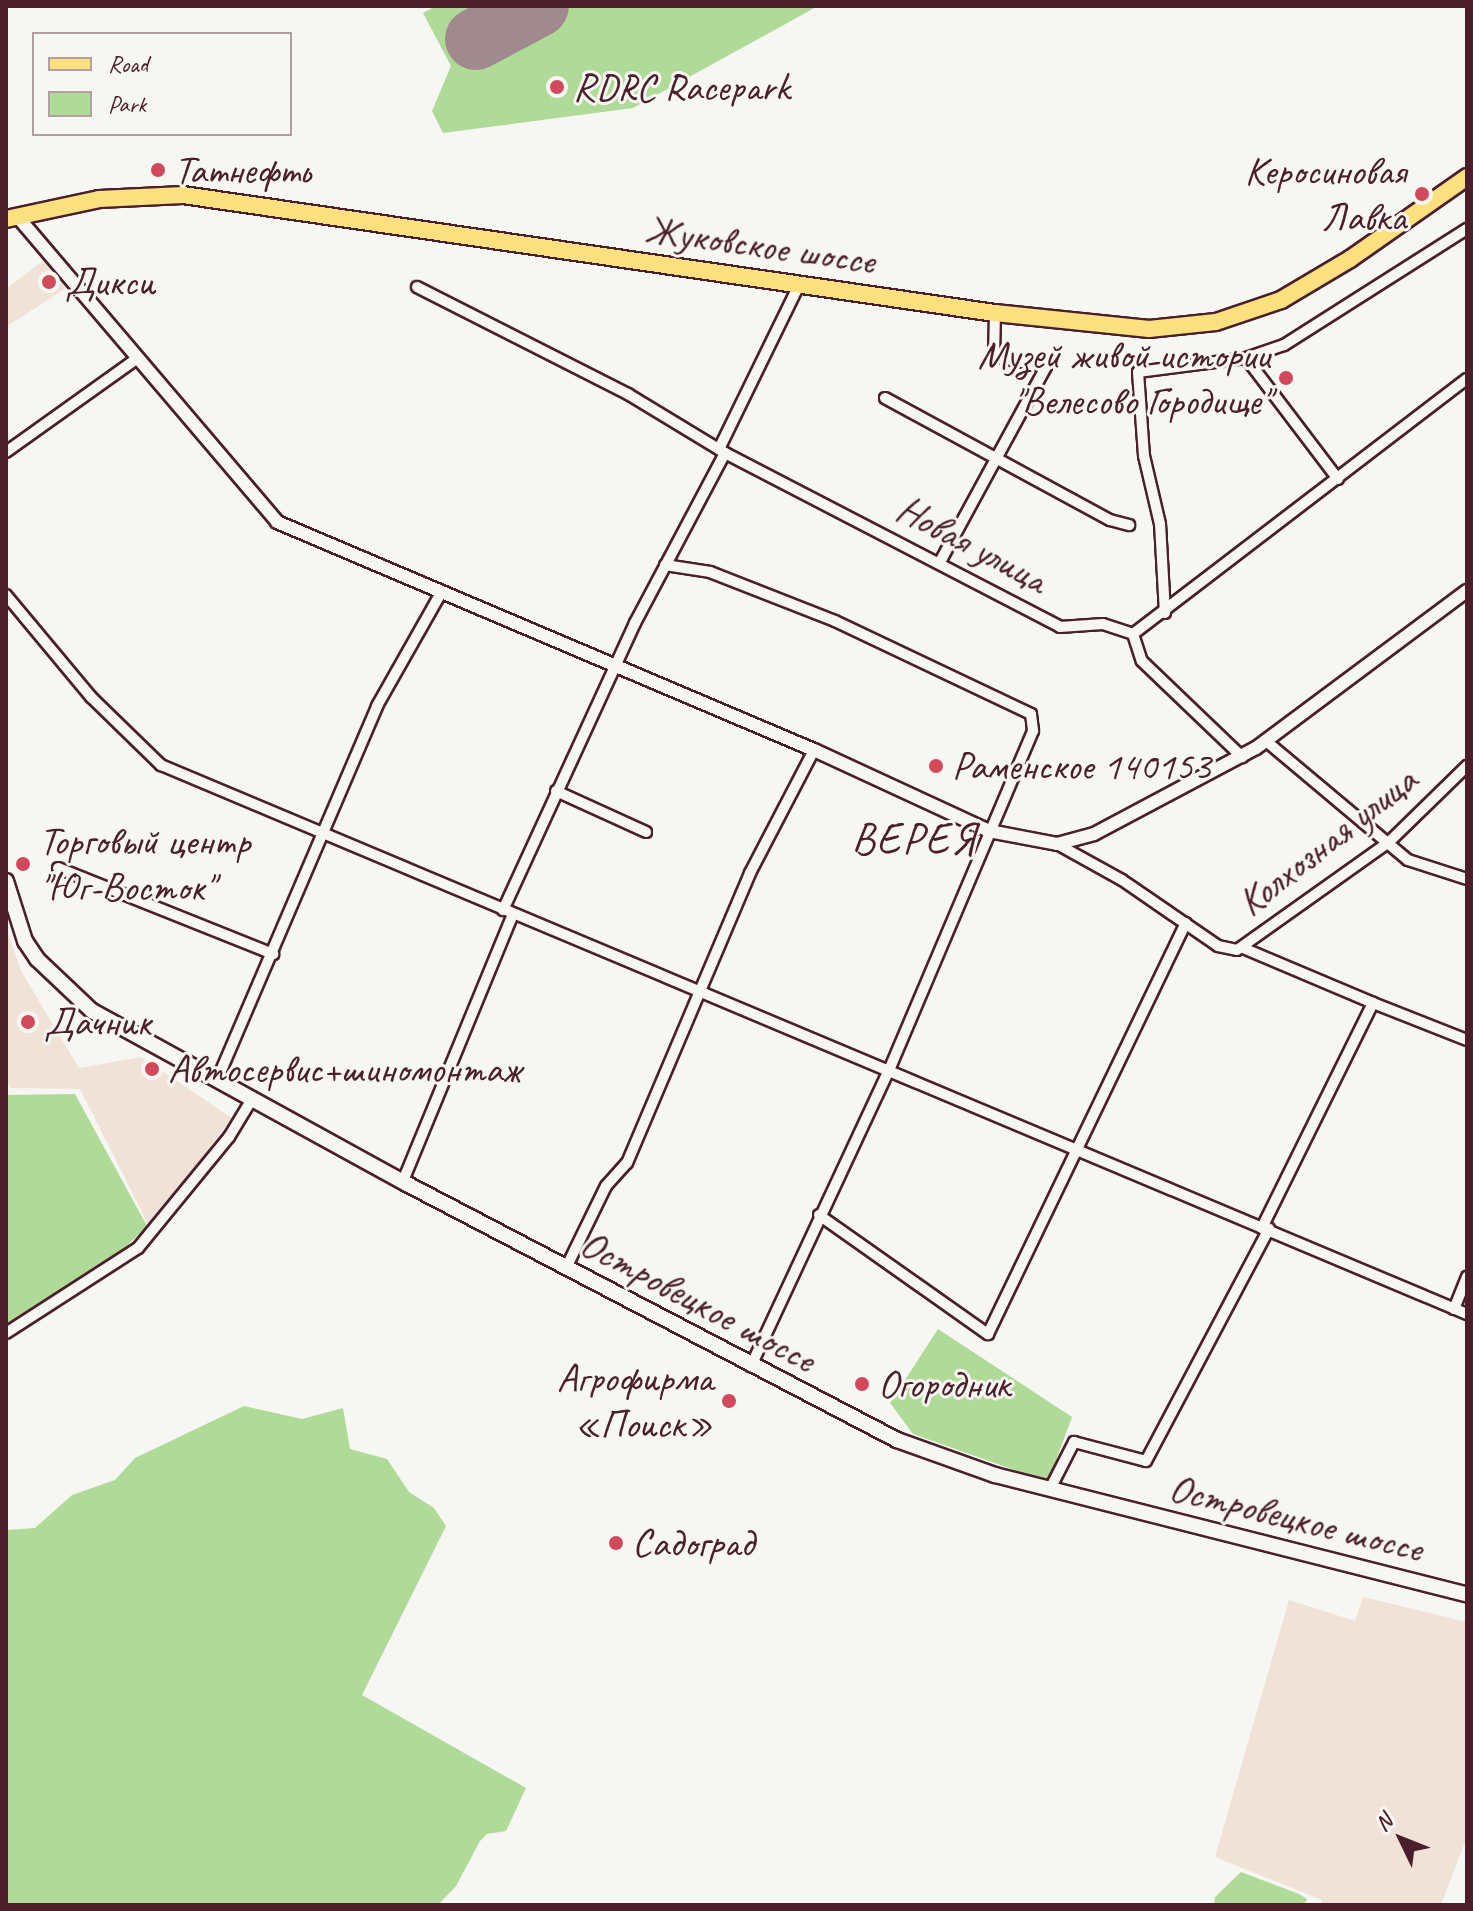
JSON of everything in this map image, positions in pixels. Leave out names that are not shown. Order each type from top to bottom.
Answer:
[{"type":"main road","name":"Жуковское шоссе","points":[[12,218],[99,199],[183,195],[995,313],[1149,329],[1235,317],[1322,276],[1467,177]]},
{"type":"main road","name":"Островецкое шоссе","points":[[6,881],[25,941],[50,976],[92,1011],[566,1268],[897,1440],[1050,1489],[1467,1594]]},
{"type":"street","points":[[12,218],[138,358],[277,522],[814,750],[989,831],[1057,844],[1094,834],[1242,757],[1467,591]]},
{"type":"street","points":[[1165,613],[1160,524],[1144,456],[1138,372],[1246,358],[1284,345],[1332,318],[1467,229]]},
{"type":"street","points":[[403,1181],[556,791],[722,451],[799,285]]},
{"type":"street","name":"Новая улица","points":[[417,287],[628,394],[722,451],[1060,627],[1103,624],[1133,634]]},
{"type":"street","points":[[940,562],[1046,367],[994,356],[995,313]]},
{"type":"street","points":[[6,452],[138,358]]},
{"type":"street","points":[[1246,358],[1338,479]]},
{"type":"street","points":[[1242,757],[1142,661],[1133,634],[1165,613],[1467,379]]},
{"type":"street","points":[[885,398],[995,460],[1129,525]]},
{"type":"street","points":[[665,565],[710,572],[835,621],[1031,714],[1033,731],[889,1070],[751,1366]]},
{"type":"street","points":[[217,1080],[377,706],[441,593]]},
{"type":"street","points":[[6,595],[142,752],[161,765],[326,831],[508,912],[1467,1314]]},
{"type":"street","points":[[1266,741],[1424,868],[1467,879]]},
{"type":"street","points":[[566,1268],[606,1186],[627,1163],[750,873],[814,750]]},
{"type":"street","name":"Колхозная улица","points":[[1057,844],[1218,946],[1243,948],[1389,842],[1467,766]]},
{"type":"street","points":[[556,791],[646,832]]},
{"type":"street","points":[[58,868],[273,954]]},
{"type":"street","points":[[819,1215],[988,1334],[1186,923]]},
{"type":"street","points":[[1243,948],[1467,1040]]},
{"type":"street","points":[[1050,1489],[1074,1442],[1146,1461],[1266,1228],[1373,1003]]},
{"type":"street","points":[[6,1333],[138,1248],[229,1137],[252,1099]]},
{"type":"street","points":[[1454,1309],[1467,1277]]},
{"type":"shaded area","points":[[48,257],[72,284],[6,327],[6,289]]},
{"type":"shaded area","points":[[6,927],[21,971],[79,1068],[141,1057],[232,1118],[150,1228],[80,1089],[11,1088],[6,1080]]},
{"type":"shaded area","points":[[1363,1597],[1467,1622],[1467,1836],[1441,1905],[1321,1905],[1322,1900],[1215,1857],[1289,1600],[1355,1621]]},
{"type":"green space","name":"RDRC Racepark","points":[[436,6],[818,6],[633,108],[443,133],[432,111],[451,66],[423,13]]},
{"type":"green space","points":[[75,1094],[147,1226],[109,1264],[43,1308],[6,1340],[6,1095]]},
{"type":"green space","points":[[938,1329],[1072,1417],[1048,1482],[913,1434],[890,1403]]},
{"type":"green space","points":[[244,1406],[302,1419],[343,1408],[350,1449],[387,1459],[409,1492],[434,1508],[446,1526],[362,1695],[526,1788],[506,1831],[487,1834],[480,1841],[456,1886],[438,1905],[6,1905],[6,1530],[35,1528],[72,1495],[115,1480],[135,1458]]},
{"type":"green space","points":[[1241,1872],[1307,1899],[1304,1905],[1214,1905],[1215,1897]]},
{"type":"runway","points":[[476,39],[538,6]]},
{"type":"place","name":"RDRC Racepark","points":[[557,87]]},
{"type":"place","name":"Татнефть","points":[[158,170]]},
{"type":"place","name":"Керосиновая Лавка","points":[[1422,194]]},
{"type":"place","name":"Дикси","points":[[49,282]]},
{"type":"place","name":"Музей живой истории \"Велесово Городище\"","points":[[1286,378]]},
{"type":"place","name":"Раменское 140153","points":[[936,766]]},
{"type":"place","name":"Торговый центр \"Юг-Восток\"","points":[[23,864]]},
{"type":"place","name":"Дачник","points":[[28,1022]]},
{"type":"place","name":"Автосервис+шиномонтаж","points":[[152,1069]]},
{"type":"place","name":"Огородник","points":[[862,1384]]},
{"type":"place","name":"Агрофирма «Поиск»","points":[[729,1401]]},
{"type":"place","name":"Садоград","points":[[616,1543]]},
{"type":"district","name":"ВЕРЕЯ","points":[[914,839]]}]
